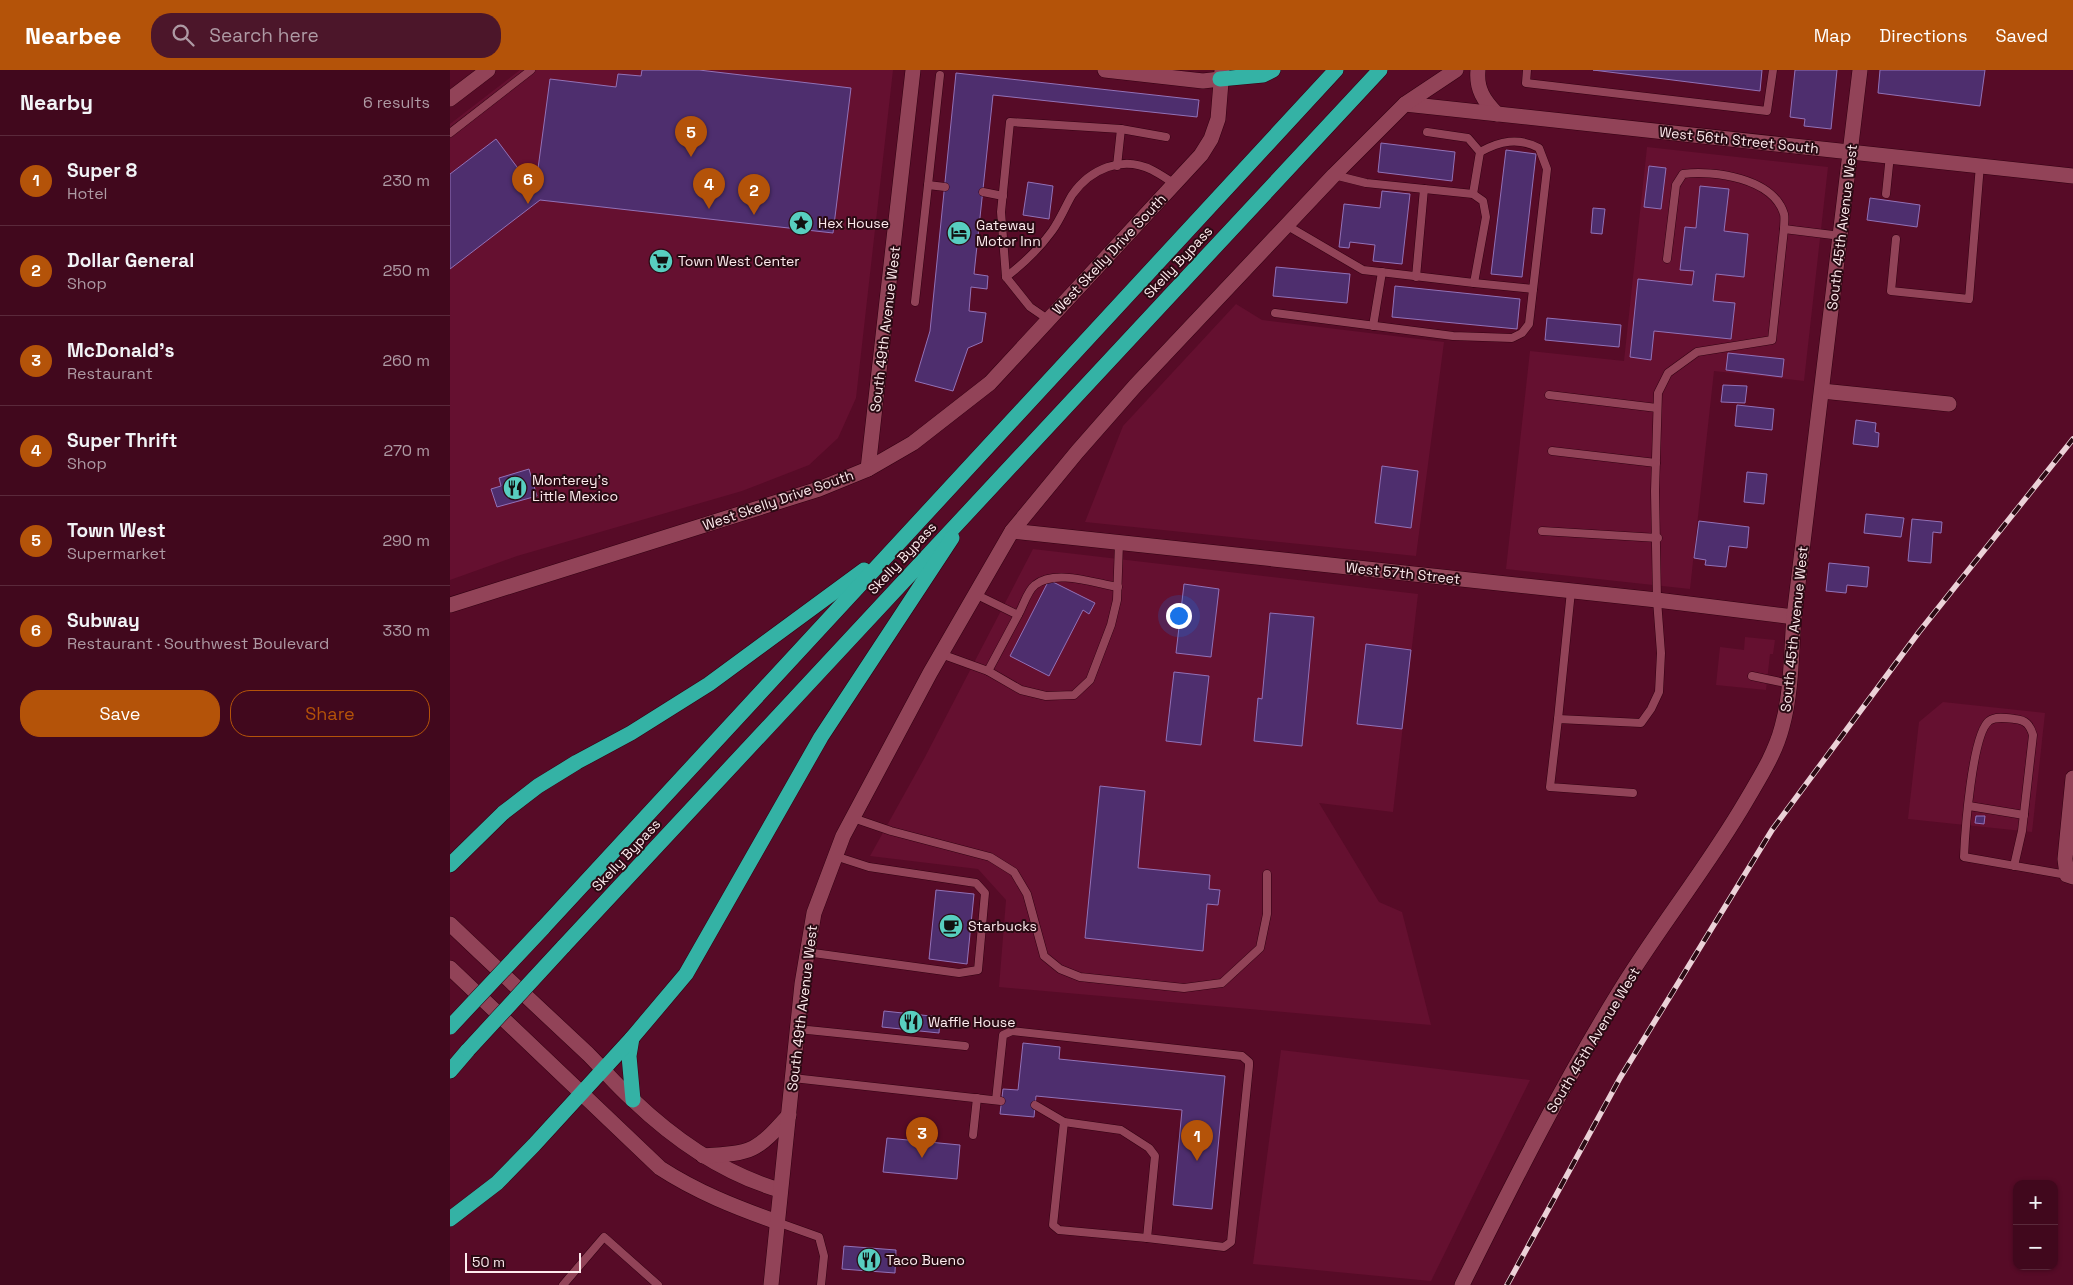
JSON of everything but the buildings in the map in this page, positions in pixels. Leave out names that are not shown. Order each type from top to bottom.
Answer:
[{"type":"highway","points":[[1221,75],[1263,75],[1273,70]]},
{"type":"highway","name":"Skelly Bypass","points":[[450,1027],[1336,70]]},
{"type":"highway","name":"Skelly Bypass","points":[[450,1071],[563,947],[1380,70]]},
{"type":"highway","points":[[450,1219],[497,1183],[632,1038],[686,974],[822,737],[975,504]]},
{"type":"highway","points":[[450,865],[503,813],[538,786],[577,762],[631,733],[709,684],[893,549]]},
{"type":"highway","points":[[632,1038],[629,1056],[633,1100]]},
{"type":"street","points":[[450,99],[488,70]]},
{"type":"street","name":"South 49th Avenue West","points":[[868,469],[913,70]]},
{"type":"street","points":[[1105,70],[1169,73],[1203,81],[1221,75]]},
{"type":"street","points":[[941,654],[1012,532],[1135,386],[1286,225],[1405,104],[1456,70]]},
{"type":"street","points":[[1478,70],[1479,87],[1482,96],[1497,114]]},
{"type":"street","name":"South 45th Avenue West","points":[[1462,1285],[1538,1134],[1613,1002],[1731,827],[1767,766],[1782,725],[1790,684],[1794,617],[1860,70]]},
{"type":"street","name":"West Skelly Drive South","points":[[450,605],[819,489],[868,469],[913,442],[990,383],[1201,155],[1211,139],[1218,119],[1221,75]]},
{"type":"street","name":"West 56th Street South","points":[[1405,104],[2073,176]]},
{"type":"street","points":[[1822,391],[1950,404]]},
{"type":"street","name":"West 57th Street","points":[[1012,532],[1658,600],[1794,617]]},
{"type":"street","name":"South 49th Avenue West","points":[[771,1285],[806,952],[814,913],[834,856],[941,654]]},
{"type":"street","points":[[2070,876],[2065,859],[2073,778]]},
{"type":"street","points":[[450,924],[633,1100],[703,1156],[743,1177],[780,1190]]},
{"type":"street","points":[[450,968],[660,1168],[688,1186],[777,1222]]},
{"type":"street","points":[[703,1156],[735,1154],[764,1144],[789,1115]]},
{"type":"lane","points":[[450,133],[531,70]]},
{"type":"lane","points":[[1527,70],[1526,83],[1767,111],[1772,70]]},
{"type":"lane","points":[[916,302],[940,75]]},
{"type":"lane","points":[[1049,320],[1030,307],[1006,277],[1002,232],[1003,196],[1010,122],[1121,129],[1166,137]]},
{"type":"lane","points":[[1118,166],[1121,129]]},
{"type":"lane","points":[[1428,132],[1468,138],[1480,152]]},
{"type":"lane","points":[[1275,313],[1453,336],[1512,338],[1522,333],[1529,324],[1548,169],[1539,148],[1514,140],[1497,142],[1480,152]]},
{"type":"lane","points":[[1473,194],[1480,152]]},
{"type":"lane","points":[[1886,194],[1890,155]]},
{"type":"lane","points":[[1896,239],[1891,290],[1969,299],[1980,165]]},
{"type":"lane","points":[[1006,277],[1022,264],[1052,232],[1072,195],[1089,175],[1103,167],[1118,166],[1150,169],[1175,184]]},
{"type":"lane","points":[[1558,719],[1641,723],[1651,709],[1659,692],[1661,653],[1658,600],[1656,463],[1658,393],[1668,373],[1697,352],[1772,340],[1784,214],[1771,194],[1747,180],[1700,172],[1683,174],[1676,185],[1667,259]]},
{"type":"lane","points":[[1334,175],[1366,183],[1473,194],[1483,201],[1486,216],[1474,283]]},
{"type":"lane","points":[[928,185],[945,187]]},
{"type":"lane","points":[[1416,277],[1424,189]]},
{"type":"lane","points":[[983,192],[1003,196]]},
{"type":"lane","points":[[1286,225],[1363,270],[1533,289]]},
{"type":"lane","points":[[1784,229],[1841,236]]},
{"type":"lane","points":[[1373,326],[1382,272]]},
{"type":"lane","points":[[1549,395],[1657,408]]},
{"type":"lane","points":[[1552,452],[1656,463]]},
{"type":"lane","points":[[1542,530],[1658,538]]},
{"type":"lane","points":[[941,654],[988,671],[1021,690],[1046,696],[1074,694],[1090,680],[1111,625],[1118,587],[1119,543]]},
{"type":"lane","points":[[988,671],[1033,586],[1042,581],[1058,577],[1118,587]]},
{"type":"lane","points":[[1571,591],[1550,787],[1633,793]]},
{"type":"lane","points":[[975,594],[1018,615]]},
{"type":"lane","points":[[1752,676],[1790,684]]},
{"type":"lane","points":[[2014,866],[2024,815],[2033,735],[2031,726],[2023,720],[2003,718],[1990,720],[1983,729],[1974,767],[1964,857],[2014,866],[2070,876]]},
{"type":"lane","points":[[1969,806],[2024,815]]},
{"type":"lane","points":[[853,818],[891,831],[990,857],[1014,872],[1027,894],[1044,956],[1060,969],[1080,978],[1184,988],[1222,983],[1260,948],[1267,914],[1267,874]]},
{"type":"lane","points":[[806,952],[959,973],[978,970],[985,893],[976,883],[868,867],[834,856]]},
{"type":"lane","points":[[798,1029],[966,1046]]},
{"type":"lane","points":[[793,1078],[999,1101],[1003,1036],[1012,1031],[1242,1056],[1246,1058],[1249,1066],[1231,1242],[1224,1247],[1055,1228],[1052,1222],[1064,1122]]},
{"type":"lane","points":[[973,1135],[977,1098]]},
{"type":"lane","points":[[1035,1105],[1064,1122],[1121,1130],[1153,1152],[1147,1238]]},
{"type":"lane","points":[[777,1222],[819,1236],[824,1256],[821,1285]]},
{"type":"lane","points":[[563,1285],[604,1237],[658,1285]]},
{"type":"shaded area","name":"Town West Center","points":[[520,70],[893,70],[856,398],[838,438],[809,465],[742,491],[517,556],[450,580],[450,124]]},
{"type":"shaded area","points":[[1647,147],[1828,167],[1804,381],[1714,371],[1690,589],[1506,569],[1530,351],[1624,361]]},
{"type":"shaded area","points":[[1236,304],[1262,320],[1444,342],[1416,556],[1085,522],[1123,426]]},
{"type":"shaded area","points":[[1033,549],[1418,594],[1393,812],[1319,803],[1379,902],[1402,912],[1431,1025],[999,987],[1006,900],[978,869],[870,856],[925,757]]},
{"type":"shaded area","points":[[1745,637],[1775,640],[1773,654],[1770,654],[1766,690],[1716,685],[1720,647],[1744,650]]},
{"type":"shaded area","points":[[1943,702],[2045,713],[2032,832],[1908,819],[1919,722]]},
{"type":"shaded area","points":[[1281,1050],[1530,1080],[1431,1281],[1253,1264]]},
{"type":"railway","points":[[1507,1285],[1620,1078],[1772,830],[1919,632],[2073,439]]},
{"type":"place","name":"Town West","points":[[691,157]]},
{"type":"place","name":"Subway","points":[[528,204]]},
{"type":"place","name":"Super Thrift","points":[[709,209]]},
{"type":"place","name":"Dollar General","points":[[754,215]]},
{"type":"place","name":"Hex House","points":[[801,223]]},
{"type":"place","name":"Gateway Motor Inn","points":[[959,233]]},
{"type":"place","name":"Town West Center","points":[[661,261]]},
{"type":"place","name":"Monterey's Little Mexico","points":[[515,488]]},
{"type":"place","name":"Starbucks","points":[[951,926]]},
{"type":"place","name":"Waffle House","points":[[911,1022]]},
{"type":"place","name":"McDonald's","points":[[922,1158]]},
{"type":"place","name":"Super 8","points":[[1197,1161]]},
{"type":"place","name":"Taco Bueno","points":[[869,1260]]}]
